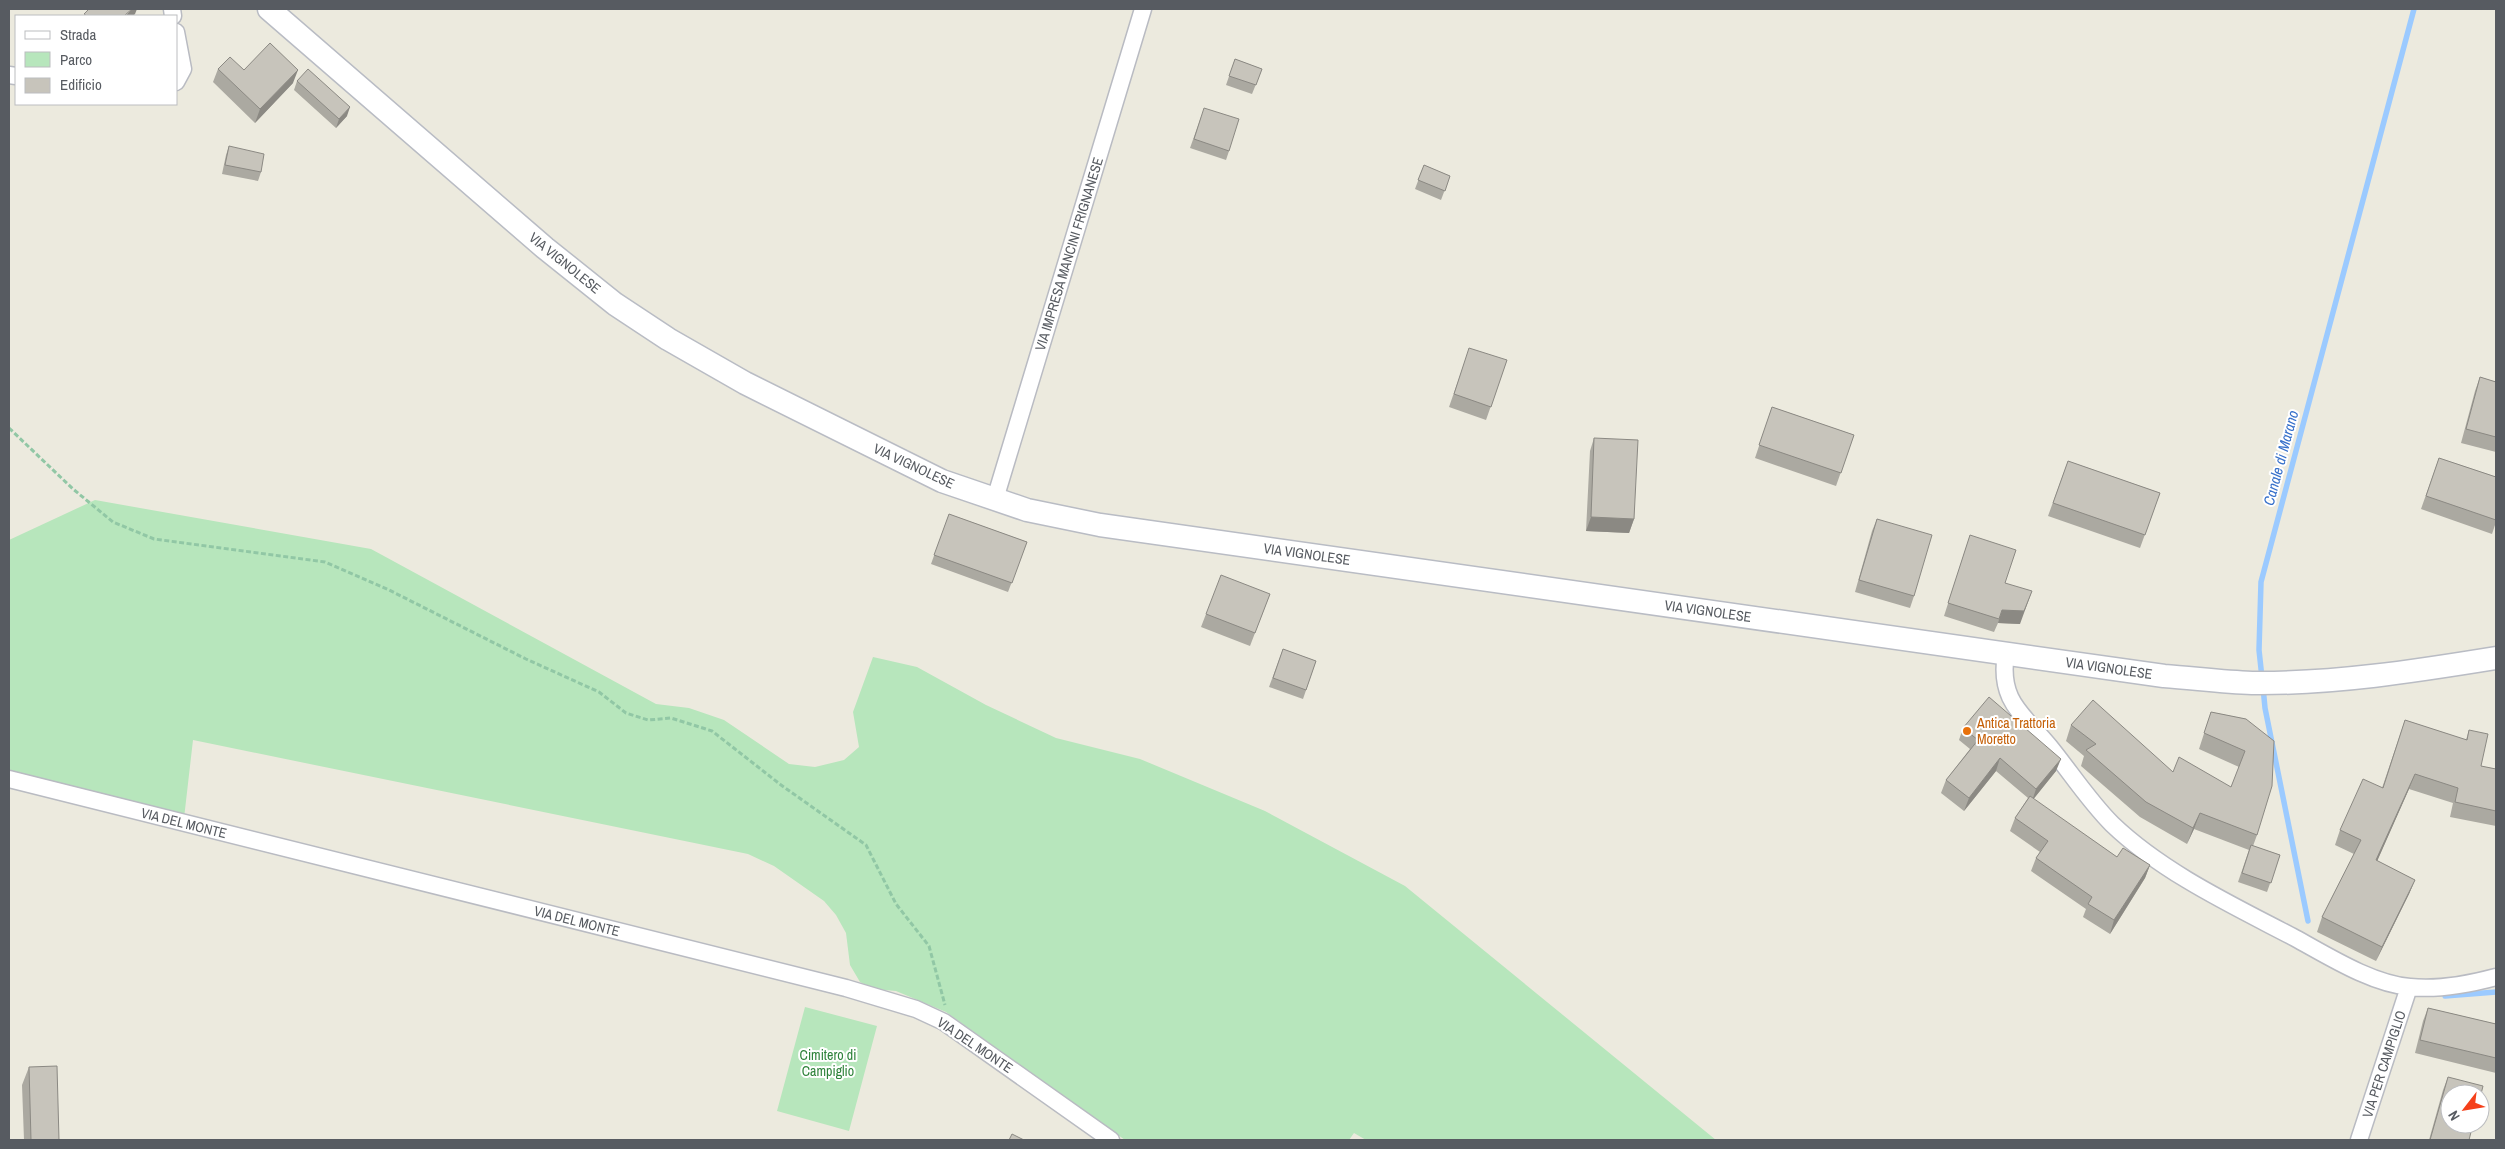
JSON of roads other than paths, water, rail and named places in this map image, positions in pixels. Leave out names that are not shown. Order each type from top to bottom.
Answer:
[{"type":"main road","name":"VIA VIGNOLESE","points":[[269,9],[544,248],[638,319],[668,339],[754,387],[942,481],[1027,510],[1100,525],[2164,676],[2252,683],[2278,682],[2391,673],[2496,658]]},
{"type":"street","name":"VIA IMPRESA MANCINI FRIGNANESE","points":[[996,499],[1143,9]]},
{"type":"street","points":[[178,43],[183,69],[178,78]]},
{"type":"street","points":[[2006,653],[2003,673],[2008,694],[2016,708],[2059,758],[2096,807],[2138,845],[2204,890],[2332,958],[2369,975],[2409,987],[2440,986],[2496,977]]},
{"type":"street","name":"VIA DEL MONTE","points":[[9,779],[846,988],[916,1009],[944,1022],[1111,1140]]},
{"type":"street","name":"VIA PER CAMPIGLIO","points":[[2359,1140],[2409,987]]},
{"type":"waterway","name":"Canale di Marano","points":[[2262,678],[2259,650],[2261,582],[2414,9]]},
{"type":"waterway","name":"Canale di Marano","points":[[2263,687],[2265,708],[2308,921]]},
{"type":"waterway","name":"Canale di Marano","points":[[2445,996],[2496,992]]},
{"type":"place","name":"Antica Trattoria Moretto","points":[[1967,731]]},
{"type":"park label","name":"Cimitero di Campiglio","points":[[828,1064]]}]
